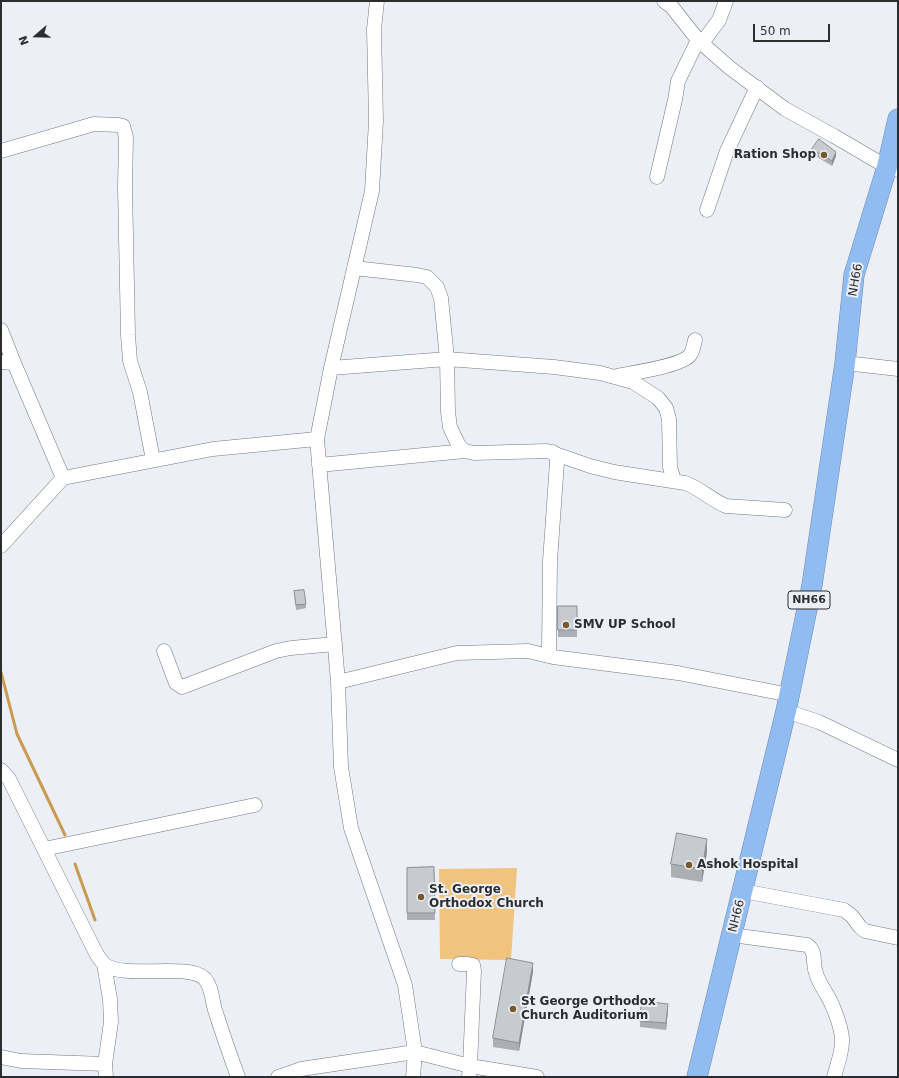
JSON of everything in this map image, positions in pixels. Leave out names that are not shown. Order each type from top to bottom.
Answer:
[{"type":"highway","name":"NH66","points":[[698,1077],[788,703],[812,585],[845,363],[854,275],[892,169],[898,119]]},
{"type":"street","points":[[377,1],[374,29],[376,121],[372,191],[316,439],[338,682],[341,767],[351,828],[405,985],[415,1052],[413,1077]]},
{"type":"street","points":[[664,1],[672,7],[700,42],[730,68],[785,109],[892,169]]},
{"type":"street","points":[[657,177],[678,81],[700,42],[719,20],[726,1]]},
{"type":"street","points":[[707,210],[727,151],[757,87]]},
{"type":"street","points":[[1,151],[94,124],[123,126],[126,137],[128,335],[130,361],[140,392],[153,460]]},
{"type":"street","points":[[354,268],[427,277],[437,287],[440,298],[446,358],[450,426],[459,446],[465,451]]},
{"type":"street","points":[[1,330],[7,363],[63,478]]},
{"type":"street","points":[[614,376],[672,364],[683,360],[689,356],[696,340]]},
{"type":"street","points":[[331,368],[446,358],[554,367],[614,376],[633,382],[658,398],[666,408],[669,419],[670,467],[674,480]]},
{"type":"street","points":[[845,363],[898,369]]},
{"type":"street","points":[[1,546],[63,478],[213,449],[316,439]]},
{"type":"street","points":[[319,465],[465,451],[474,453],[547,451],[590,466],[614,472],[640,477],[674,480],[695,486],[718,503],[726,506],[785,510]]},
{"type":"street","points":[[553,452],[557,462],[550,561],[549,649],[553,657]]},
{"type":"street","points":[[164,651],[176,683],[182,687],[276,651],[291,648],[335,644]]},
{"type":"street","points":[[338,682],[457,653],[528,651],[553,657],[678,673],[788,703],[819,722],[898,760]]},
{"type":"street","points":[[1,770],[9,778],[97,955],[104,964],[110,999],[111,1022],[105,1071],[21,1061],[1,1057]]},
{"type":"street","points":[[44,849],[255,804]]},
{"type":"street","points":[[743,891],[844,910],[852,916],[860,927],[865,930],[898,938]]},
{"type":"street","points":[[732,935],[807,945],[811,947],[813,951],[815,971],[828,997],[841,1030],[842,1046],[834,1077]]},
{"type":"street","points":[[104,964],[119,969],[187,972],[199,975],[204,979],[210,988],[214,1008],[238,1077]]},
{"type":"street","points":[[459,964],[468,964],[473,966],[474,971],[470,1072]]},
{"type":"street","points":[[278,1077],[301,1069],[415,1052],[470,1072],[537,1077]]},
{"type":"shaded area","points":[[517,868],[511,960],[440,959],[439,869]]},
{"type":"building","points":[[819,139],[836,152],[832,161],[812,149]]},
{"type":"building","points":[[304,590],[306,604],[296,605],[294,591]]},
{"type":"building","points":[[558,606],[577,606],[577,630],[558,630]]},
{"type":"building","points":[[677,833],[707,839],[702,869],[671,864]]},
{"type":"building","name":"St. George Orthodox Church","points":[[434,867],[435,913],[407,913],[407,868]]},
{"type":"building","name":"St George Orthodox Church Auditorium","points":[[507,958],[533,963],[519,1043],[493,1038]]},
{"type":"building","points":[[642,1001],[668,1004],[666,1023],[640,1021]]},
{"type":"waterway","points":[[1,672],[17,734],[65,835]]},
{"type":"waterway","points":[[75,864],[95,920]]},
{"type":"place","name":"Ration Shop","points":[[824,155]]},
{"type":"place","name":"SMV UP School","points":[[566,625]]},
{"type":"place","name":"Ashok Hospital","points":[[689,865]]},
{"type":"place","name":"St. George Orthodox Church","points":[[421,897]]},
{"type":"place","name":"St George Orthodox Church Auditorium","points":[[513,1009]]}]
